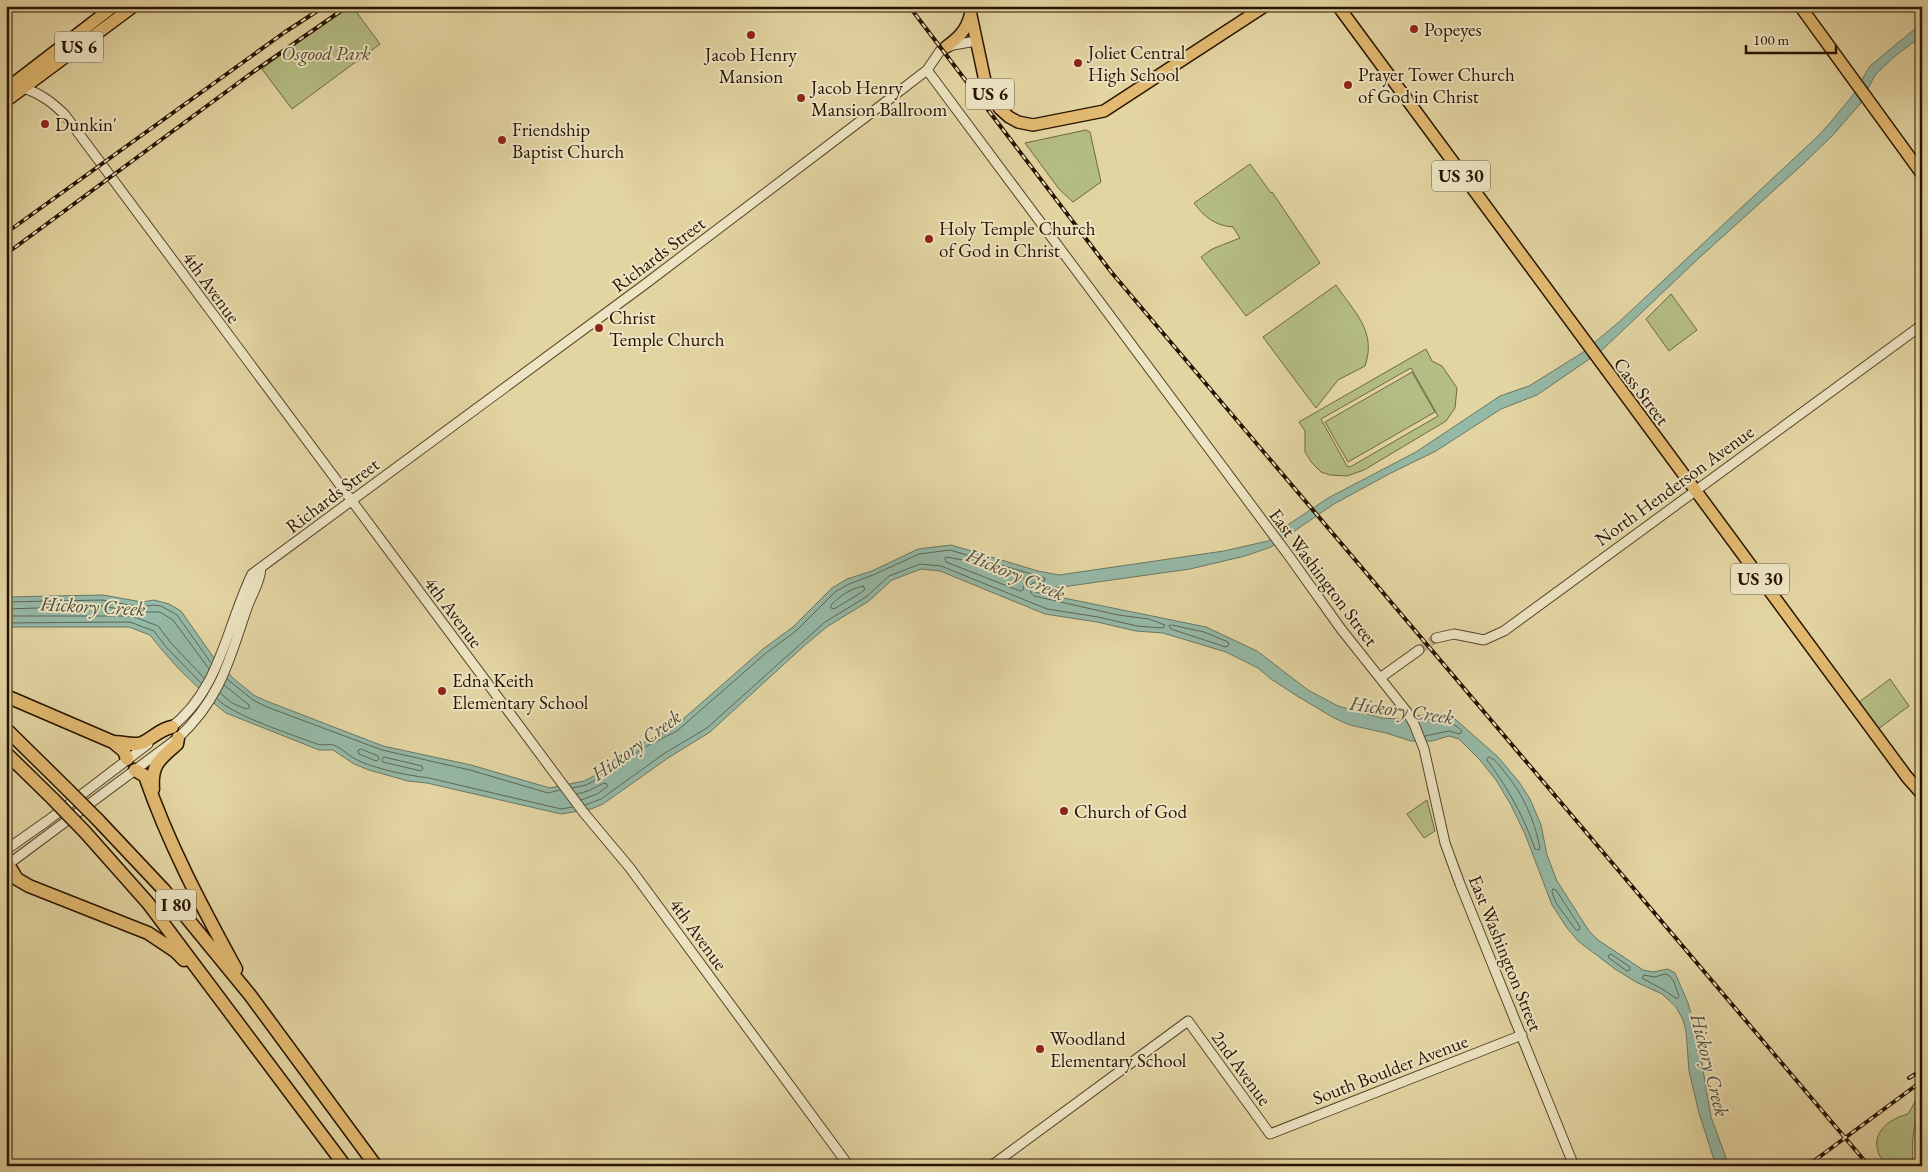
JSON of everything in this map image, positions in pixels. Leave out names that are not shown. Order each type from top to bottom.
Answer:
[{"type":"highway","points":[[6,696],[113,742],[124,751],[127,759]]},
{"type":"highway","name":"I 80","points":[[6,729],[98,820],[164,890],[250,996],[376,1166]]},
{"type":"highway","points":[[113,742],[136,744],[142,743],[163,729],[175,732],[177,744],[156,764],[152,778],[154,801]]},
{"type":"highway","name":"I 80","points":[[6,753],[85,832],[148,903],[345,1166]]},
{"type":"highway","points":[[135,770],[145,776],[154,801],[200,903],[250,996]]},
{"type":"highway","points":[[7,864],[17,879],[29,886],[148,934],[175,951],[217,994]]},
{"type":"highway","points":[[6,881],[29,886]]},
{"type":"main road","name":"US 6","points":[[8,86],[114,6]]},
{"type":"main road","name":"US 6","points":[[8,86],[24,88],[134,6]]},
{"type":"main road","name":"US 6","points":[[969,10],[988,90],[1004,113],[1014,120],[1033,125],[1104,111],[1265,6]]},
{"type":"main road","name":"Cass Street","points":[[1338,6],[1694,491],[1906,777],[1922,794]]},
{"type":"main road","points":[[1800,6],[1922,174]]},
{"type":"main road","points":[[946,47],[965,30],[969,10]]},
{"type":"main road","points":[[6,101],[24,88]]},
{"type":"street","points":[[946,47],[976,41]]},
{"type":"street","name":"Richards Street","points":[[6,850],[127,759],[195,722],[208,704],[223,663],[242,596],[252,574],[637,290],[928,70],[935,56],[946,47]]},
{"type":"street","name":"East Washington Street","points":[[928,70],[1283,548],[1340,629],[1407,712],[1424,749],[1445,843],[1460,884],[1574,1166]]},
{"type":"street","name":"4th Avenue","points":[[24,88],[47,98],[65,115],[562,784],[630,868],[849,1166]]},
{"type":"street","name":"North Henderson Avenue","points":[[1436,638],[1454,634],[1484,640],[1495,636],[1922,325]]},
{"type":"street","points":[[1380,678],[1419,650]]},
{"type":"street","name":"Richards Street","points":[[7,864],[135,770],[175,732],[223,663]]},
{"type":"street","points":[[127,759],[135,770]]},
{"type":"street","name":"2nd Avenue","points":[[991,1166],[1188,1021],[1270,1134]]},
{"type":"street","name":"South Boulder Avenue","points":[[1270,1134],[1522,1035]]},
{"type":"green space","name":"Osgood Park","points":[[352,6],[380,44],[292,109],[262,69],[317,28]]},
{"type":"green space","points":[[1086,130],[1090,132],[1101,182],[1073,202],[1059,189],[1025,143]]},
{"type":"green space","points":[[1250,164],[1272,192],[1320,263],[1246,316],[1201,257],[1212,249],[1240,238],[1233,227],[1221,225],[1211,220],[1194,203]]},
{"type":"green space","points":[[1336,285],[1362,322],[1368,342],[1368,354],[1365,366],[1338,380],[1316,408],[1263,337]]},
{"type":"green space","points":[[1671,294],[1697,330],[1669,351],[1646,319]]},
{"type":"green space","points":[[1426,349],[1432,361],[1442,366],[1457,388],[1455,408],[1446,421],[1364,470],[1347,476],[1330,475],[1321,472],[1312,463],[1305,452],[1305,431],[1299,422]],"holes":[[[1411,368],[1438,416],[1350,467],[1347,466],[1321,419]]]},
{"type":"green space","points":[[1412,372],[1435,412],[1348,462],[1325,422]]},
{"type":"green space","points":[[1890,679],[1909,706],[1874,732],[1855,705]]},
{"type":"green space","points":[[1427,800],[1435,831],[1424,838],[1407,814]]},
{"type":"green space","points":[[1922,1098],[1913,1135],[1913,1166],[1887,1166],[1877,1149],[1879,1134],[1890,1122],[1908,1114],[1915,1102]]},
{"type":"water","name":"Hickory Creek","points":[[1922,23],[1922,36],[1895,56],[1875,75],[1860,104],[1833,135],[1802,165],[1699,258],[1601,351],[1537,395],[1501,409],[1436,451],[1334,504],[1271,547],[1245,556],[1190,569],[1055,588],[1034,587],[1035,592],[1206,627],[1257,651],[1308,690],[1338,706],[1382,718],[1397,719],[1437,713],[1446,714],[1455,719],[1498,757],[1519,782],[1530,799],[1541,825],[1547,855],[1557,881],[1589,931],[1598,940],[1643,970],[1653,972],[1668,969],[1675,973],[1688,1003],[1697,1034],[1711,1117],[1729,1166],[1716,1166],[1699,1113],[1689,1071],[1686,1031],[1676,1007],[1662,994],[1636,982],[1615,969],[1578,941],[1567,928],[1552,905],[1525,834],[1511,805],[1496,780],[1480,760],[1459,739],[1449,736],[1432,741],[1411,741],[1350,725],[1334,718],[1297,696],[1258,668],[1226,652],[1163,633],[1136,631],[1097,622],[1045,614],[940,571],[921,569],[892,580],[869,601],[828,626],[710,732],[668,758],[603,804],[591,809],[561,814],[427,783],[408,781],[369,770],[354,764],[333,750],[319,750],[226,713],[179,669],[150,635],[129,627],[6,627],[6,597],[103,595],[142,602],[154,600],[169,604],[181,611],[214,658],[234,679],[255,696],[269,702],[383,746],[471,765],[550,788],[584,781],[602,772],[641,744],[674,727],[763,649],[793,627],[832,588],[847,579],[872,571],[918,549],[951,545],[1038,571],[1059,575],[1224,551],[1268,541],[1280,530],[1328,498],[1416,452],[1500,396],[1529,386],[1582,353],[1619,322],[1817,137],[1853,95],[1870,66]]},
{"type":"tunnel","points":[[1419,650],[1436,638]]},
{"type":"railway","points":[[6,233],[285,32],[325,6]]},
{"type":"railway","points":[[6,254],[253,72],[348,6]]},
{"type":"railway","points":[[909,6],[1112,273],[1869,1166]]},
{"type":"railway","points":[[1909,1078],[1922,1070]]},
{"type":"railway","points":[[1807,1166],[1922,1081]]},
{"type":"railway","points":[[1919,1166],[1918,1155],[1922,1128]]},
{"type":"place","name":"Popeyes","points":[[1414,29]]},
{"type":"place","name":"Jacob Henry Mansion","points":[[751,35]]},
{"type":"place","name":"Joliet Central High School","points":[[1078,63]]},
{"type":"place","name":"Prayer Tower Church of God in Christ","points":[[1348,85]]},
{"type":"place","name":"Jacob Henry Mansion Ballroom","points":[[801,98]]},
{"type":"place","name":"Dunkin'","points":[[45,124]]},
{"type":"place","name":"Friendship Baptist Church","points":[[502,140]]},
{"type":"place","name":"Holy Temple Church of God in Christ","points":[[929,239]]},
{"type":"place","name":"Christ Temple Church","points":[[599,328]]},
{"type":"place","name":"Edna Keith Elementary School","points":[[442,691]]},
{"type":"place","name":"Church of God","points":[[1064,811]]},
{"type":"place","name":"Woodland Elementary School","points":[[1040,1049]]}]
